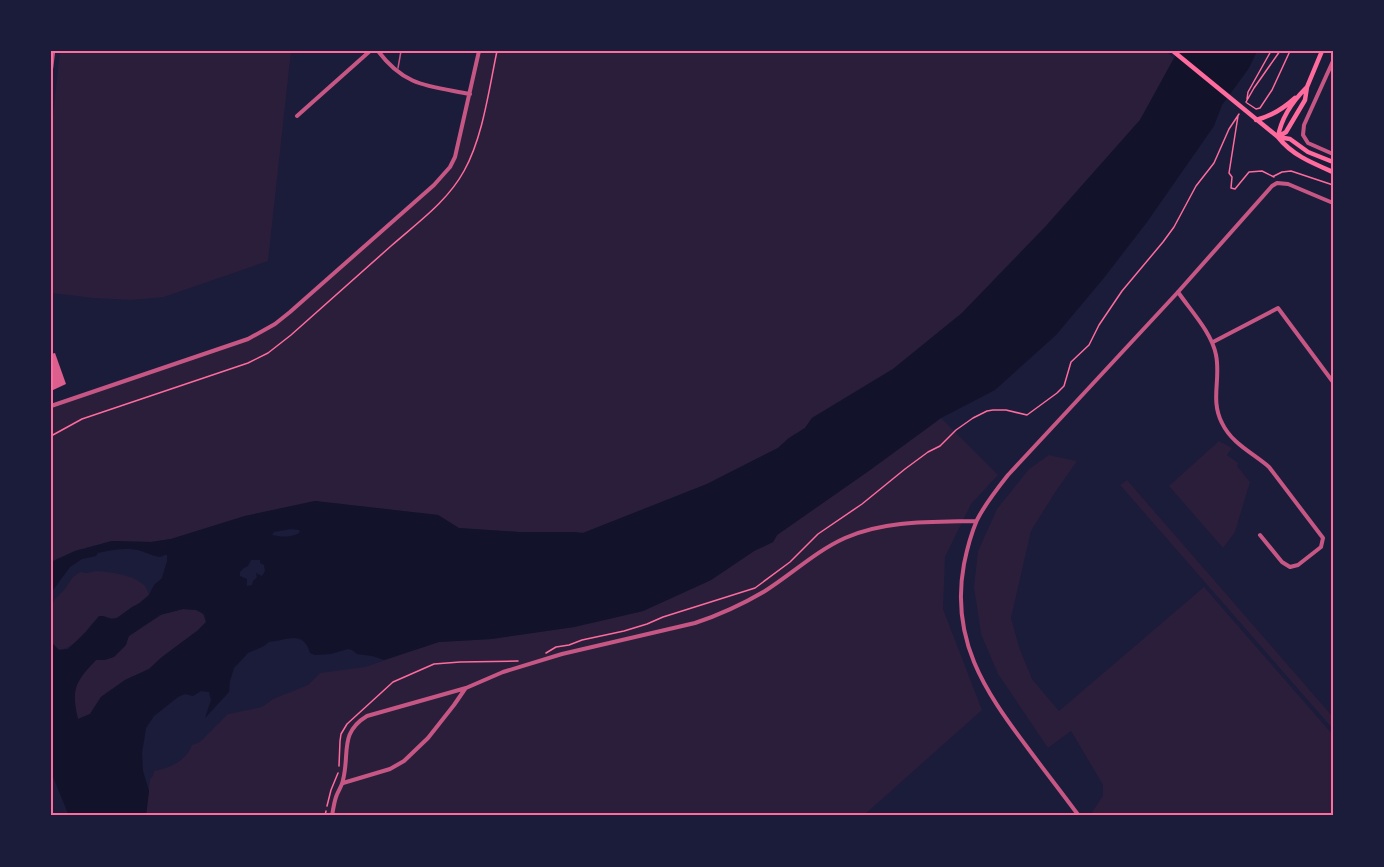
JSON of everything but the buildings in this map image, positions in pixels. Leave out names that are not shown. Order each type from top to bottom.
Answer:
[{"type":"main road","points":[[1173,51],[1278,137],[1285,147],[1333,172]]},
{"type":"main road","points":[[1278,137],[1286,132],[1305,100],[1307,87],[1322,51]]},
{"type":"main road","points":[[1256,120],[1269,117],[1281,110],[1307,87]]},
{"type":"main road","points":[[1278,137],[1280,127],[1298,96]]},
{"type":"main road","points":[[1278,137],[1290,139],[1308,152],[1333,162]]},
{"type":"street","points":[[51,68],[53,51]]},
{"type":"street","points":[[297,116],[370,51]]},
{"type":"street","points":[[378,51],[397,72],[414,82],[470,94]]},
{"type":"street","points":[[51,406],[248,339],[275,324],[443,177],[455,156],[479,51]]},
{"type":"street","points":[[1333,61],[1304,125],[1303,135],[1308,143],[1333,154]]},
{"type":"street","points":[[1079,816],[1000,711],[980,676],[968,646],[962,612],[962,576],[966,552],[977,521],[1008,475],[1178,292],[1269,189],[1277,183],[1288,184],[1333,203]]},
{"type":"street","points":[[1178,292],[1213,342],[1218,369],[1215,400],[1222,425],[1240,446],[1269,467],[1323,538],[1321,547],[1298,565],[1290,567],[1282,562],[1260,535]]},
{"type":"street","points":[[1213,342],[1278,308],[1333,382]]},
{"type":"street","points":[[332,816],[345,770],[347,739],[355,725],[367,716],[466,688],[503,672],[562,654],[713,617],[753,598],[827,547],[863,532],[882,527],[919,523],[977,521]]},
{"type":"street","points":[[342,783],[390,769],[404,761],[428,738],[466,688]]},
{"type":"lane","points":[[397,72],[401,51]]},
{"type":"path","points":[[51,436],[82,419],[248,363],[267,353],[291,335],[432,210],[453,187],[464,171],[474,149],[497,51]]},
{"type":"path","points":[[1248,99],[1248,92],[1271,51]]},
{"type":"path","points":[[546,652],[582,639],[624,632],[754,588],[790,562],[818,534],[862,504],[905,469],[940,446],[973,417],[993,410],[1006,410],[1027,415],[1058,393],[1066,383],[1071,362],[1089,345],[1099,325],[1122,291],[1174,227],[1196,186],[1214,163],[1228,129],[1280,51]]},
{"type":"path","points":[[1256,109],[1260,108],[1272,90],[1290,51]]},
{"type":"path","points":[[1238,115],[1229,173],[1232,177],[1231,188],[1235,189],[1249,172],[1262,171],[1273,176],[1277,183]]},
{"type":"path","points":[[1273,176],[1291,171],[1333,185]]},
{"type":"path","points":[[325,816],[338,772],[342,734],[351,719],[388,686],[434,664],[518,661]]},
{"type":"shaded area","points":[[60,51],[291,51],[268,261],[164,297],[131,300],[51,293],[51,133]]},
{"type":"shaded area","points":[[479,51],[1165,51],[1174,58],[1140,120],[1046,226],[962,313],[893,369],[812,418],[805,428],[778,448],[707,484],[583,533],[458,528],[438,515],[315,501],[245,516],[171,539],[151,542],[112,541],[75,551],[51,562],[51,406],[248,339],[275,324],[443,177],[455,156]]},
{"type":"shaded area","points":[[1178,51],[1257,51],[1249,68],[1222,105],[1214,126],[1147,222],[1056,335],[995,390],[941,418],[777,535],[773,542],[754,551],[711,580],[643,611],[574,627],[491,639],[439,642],[384,660],[357,654],[348,649],[331,654],[315,655],[310,653],[303,641],[293,638],[269,642],[248,653],[234,668],[229,692],[205,718],[211,700],[209,692],[201,691],[193,696],[185,694],[178,697],[154,716],[146,728],[142,753],[143,771],[149,791],[146,816],[69,816],[51,772],[51,642],[59,650],[68,649],[99,616],[117,618],[140,603],[162,578],[167,555],[160,557],[131,549],[98,553],[70,567],[51,593],[51,562],[75,551],[112,541],[151,542],[171,539],[245,516],[315,501],[438,515],[459,528],[583,533],[707,484],[778,448],[805,428],[812,418],[893,369],[962,313],[1046,226],[1140,120]],"holes":[[[291,529],[300,532],[283,537],[272,535],[274,532]],[[251,560],[260,560],[265,571],[262,576],[256,573],[257,577],[252,585],[247,586],[247,579],[240,576],[240,572],[248,566]],[[183,609],[196,610],[204,614],[206,622],[149,669],[125,680],[101,697],[90,714],[78,719],[75,693],[83,674],[96,660],[114,657],[126,645],[129,636],[160,615]]]},
{"type":"shaded area","points":[[941,418],[998,475],[971,504],[945,557],[943,609],[982,710],[863,816],[146,816],[150,779],[154,771],[171,766],[182,759],[192,745],[200,742],[228,714],[262,707],[273,699],[308,685],[320,673],[365,667],[438,642],[491,639],[574,627],[643,611],[711,580],[754,551],[773,542],[777,535]]},
{"type":"shaded area","points":[[1219,441],[1232,448],[1227,455],[1238,463],[1237,466],[1250,482],[1235,532],[1223,548],[1169,486]]},
{"type":"shaded area","points":[[1049,455],[1077,461],[1031,531],[1011,618],[1019,647],[1032,679],[1059,711],[1204,587],[1333,735],[1333,816],[1095,816],[1092,812],[1103,796],[1103,785],[1071,731],[1048,748],[998,674],[981,634],[974,587],[978,551],[997,509],[1029,469]]},
{"type":"shaded area","points":[[1127,480],[1333,717],[1333,729],[1120,485]]},
{"type":"shaded area","points":[[80,572],[116,573],[135,579],[145,586],[149,595],[118,617],[100,617],[76,641],[59,650],[51,642],[51,607],[73,577]]},
{"type":"shaded area","points":[[183,609],[200,612],[206,622],[149,669],[125,680],[101,697],[90,714],[78,719],[74,705],[74,690],[84,672],[96,660],[163,614]]}]
